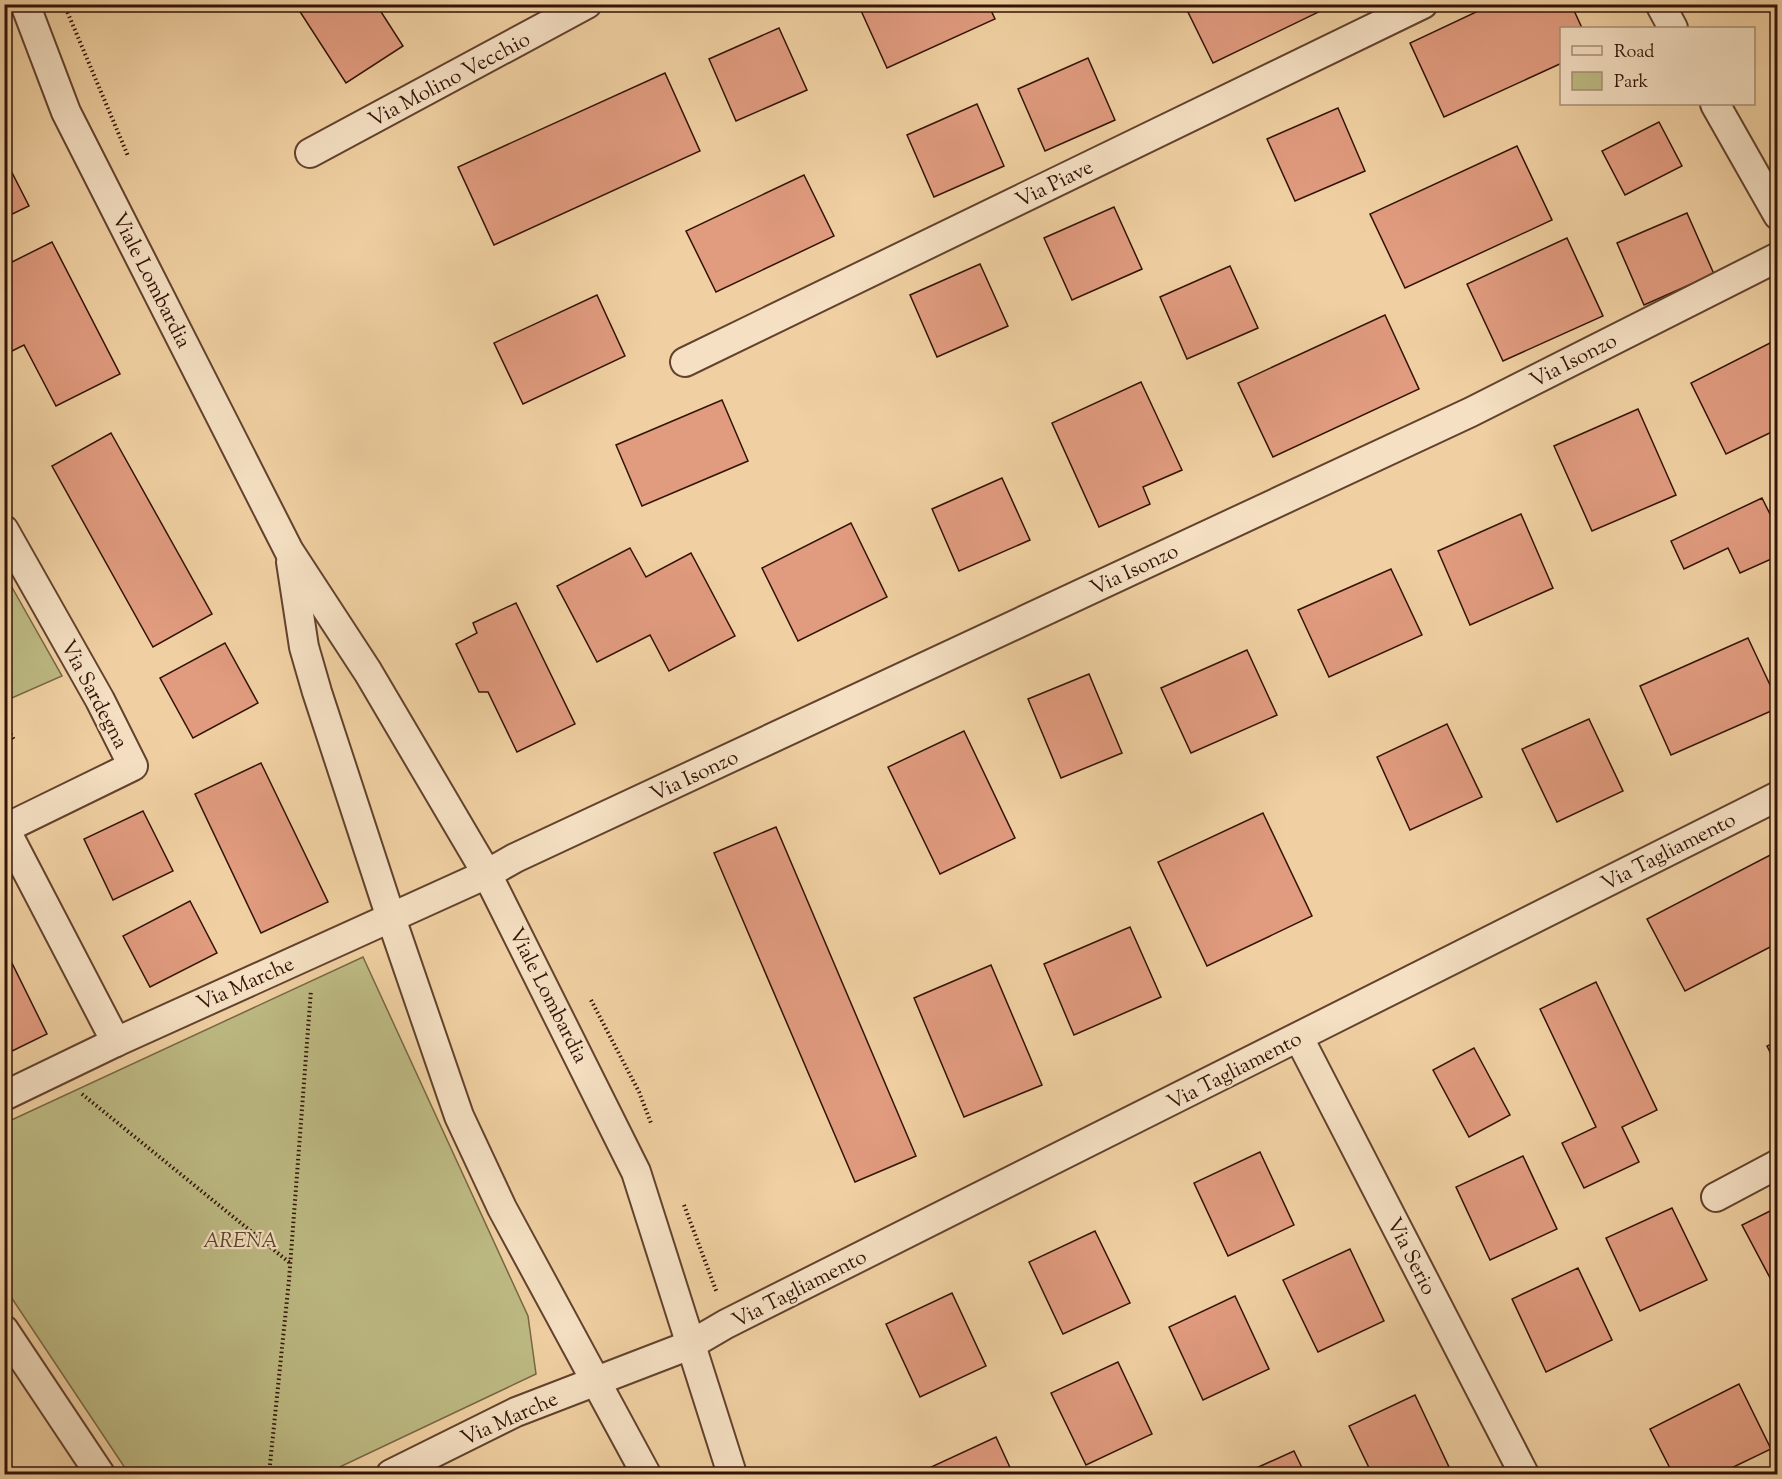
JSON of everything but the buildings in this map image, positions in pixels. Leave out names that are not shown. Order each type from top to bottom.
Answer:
[{"type":"street","name":"Viale Lombardia","points":[[25,4],[66,112],[289,551],[368,672],[487,874],[636,1172],[732,1474]]},
{"type":"street","name":"Via Molino Vecchio","points":[[310,153],[587,4]]},
{"type":"street","name":"Via Piave","points":[[685,362],[1423,4]]},
{"type":"street","points":[[1660,4],[1672,27]]},
{"type":"street","points":[[1716,105],[1778,215]]},
{"type":"street","name":"Via Isonzo","points":[[487,874],[526,853],[1471,412],[1778,257]]},
{"type":"street","name":"Via Sardegna","points":[[4,530],[100,700],[133,766],[4,829],[116,1042]]},
{"type":"street","name":"Viale Lombardia","points":[[289,551],[304,647],[316,692],[459,1116],[502,1208],[646,1474]]},
{"type":"street","name":"Via Tagliamento","points":[[596,1381],[690,1345],[737,1319],[1778,796]]},
{"type":"street","name":"Via Marche","points":[[4,1096],[116,1042],[487,874]]},
{"type":"street","name":"Via Serio","points":[[1299,1038],[1524,1474]]},
{"type":"street","points":[[1716,1197],[1778,1164]]},
{"type":"street","points":[[4,1330],[100,1474]]},
{"type":"street","name":"Via Marche","points":[[391,1474],[516,1412],[596,1381]]},
{"type":"path","points":[[4,722],[14,740]]},
{"type":"path","points":[[269,1474],[290,1263],[311,989]]},
{"type":"path","points":[[74,1088],[290,1263]]},
{"type":"green space","points":[[5,575],[62,676],[4,701]]},
{"type":"green space","name":"ARENA","points":[[363,957],[528,1316],[536,1374],[325,1474],[129,1474],[5,1288],[5,1123]]}]
